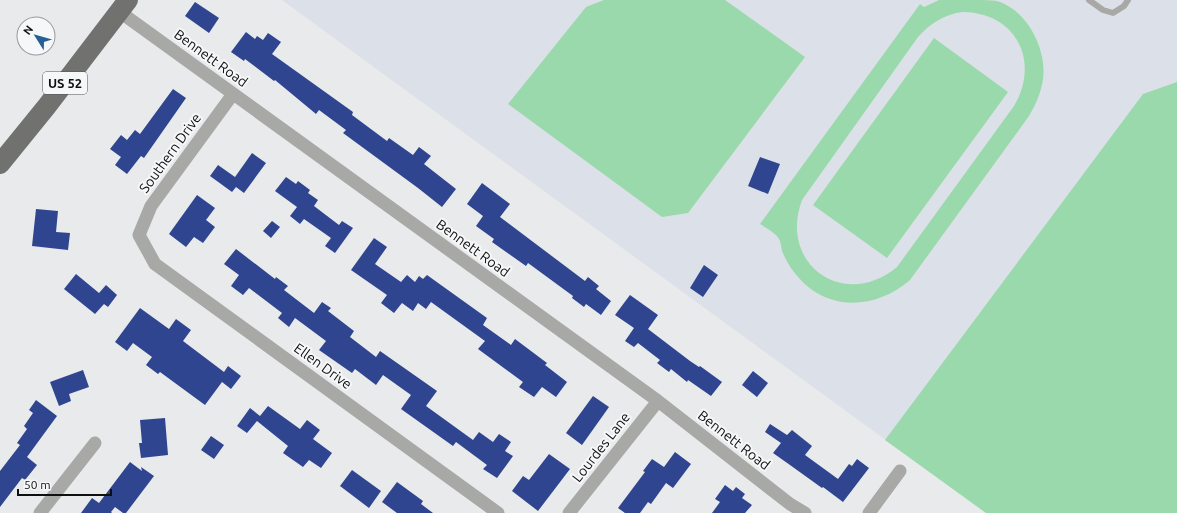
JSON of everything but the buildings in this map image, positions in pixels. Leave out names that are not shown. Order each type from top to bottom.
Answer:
[{"type":"main road","name":"US 52","points":[[0,164],[124,6]]},
{"type":"street","name":"Bennett Road","points":[[124,6],[233,94],[658,401],[787,508],[805,513]]},
{"type":"street","name":"Southern Drive","points":[[139,235],[151,206],[233,94]]},
{"type":"street","name":"Ellen Drive","points":[[139,235],[155,264],[498,513]]},
{"type":"street","name":"Lourdes Lane","points":[[569,513],[658,401]]},
{"type":"street","points":[[40,513],[95,443]]},
{"type":"street","points":[[868,513],[900,471]]},
{"type":"lane","points":[[1089,0],[1103,10],[1112,13],[1124,6],[1128,0]]},
{"type":"shaded area","points":[[282,0],[1177,0],[1177,513],[986,513]]},
{"type":"green space","points":[[604,0],[725,0],[805,57],[688,213],[662,217],[508,104],[586,7]]},
{"type":"green space","points":[[939,0],[990,0],[997,1],[1008,6],[1026,22],[1033,32],[1042,55],[1043,79],[1040,94],[1029,116],[910,280],[896,290],[865,302],[850,303],[834,300],[820,294],[806,285],[789,265],[782,251],[778,237],[760,224],[920,4],[924,7]],"holes":[[[962,12],[981,14],[996,20],[1009,30],[1018,42],[1023,56],[1025,72],[1022,89],[1014,106],[897,267],[877,279],[856,284],[837,282],[821,274],[808,261],[799,244],[797,223],[802,200],[918,37],[933,24],[949,15]]]},
{"type":"green space","points":[[934,38],[1008,92],[887,258],[813,205]]},
{"type":"green space","points":[[1177,82],[1177,513],[986,513],[885,440],[1143,94]]}]
